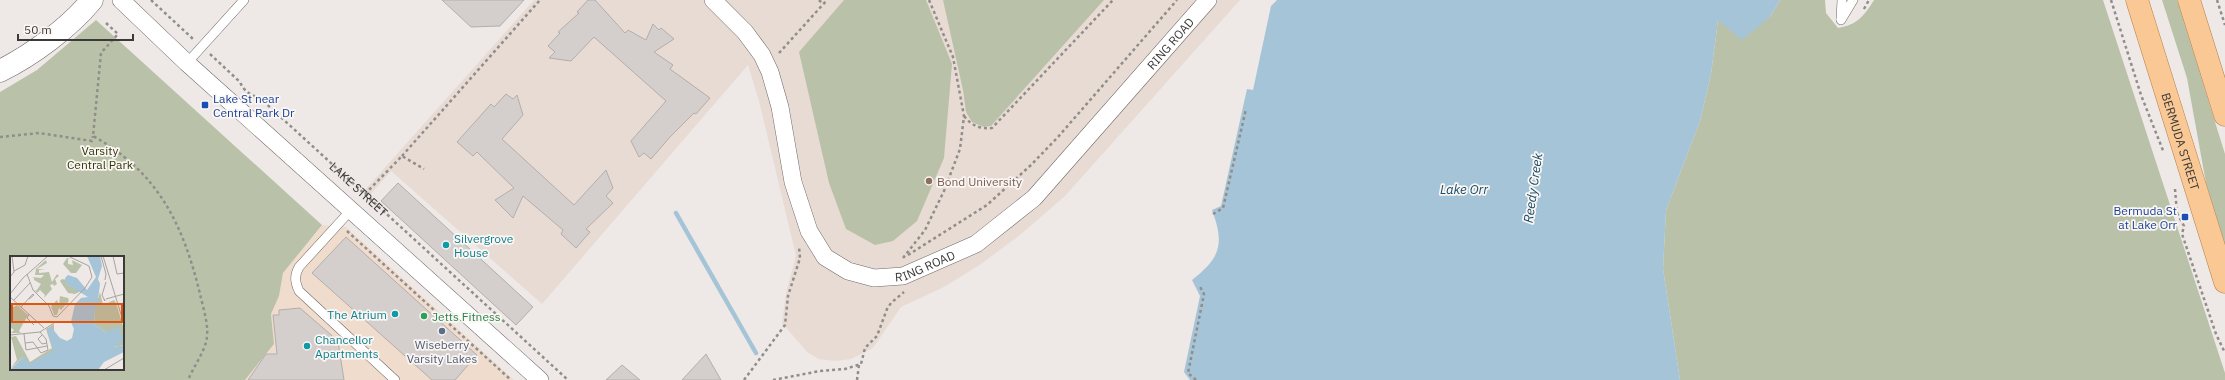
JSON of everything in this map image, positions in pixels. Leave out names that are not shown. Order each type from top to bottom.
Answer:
[{"type":"main road","name":"BERMUDA STREET","points":[[2137,0],[2225,282]]},
{"type":"main road","points":[[2189,0],[2225,115]]},
{"type":"street","points":[[0,71],[42,45],[92,0]]},
{"type":"street","name":"LAKE STREET","points":[[121,0],[187,64],[540,380]]},
{"type":"street","name":"RING ROAD","points":[[713,0],[745,32],[762,55],[770,72],[780,107],[793,182],[809,231],[825,257],[848,271],[874,278],[902,267],[976,244],[1034,198],[1208,0]]},
{"type":"lane","points":[[187,64],[244,0]]},
{"type":"lane","points":[[1842,0],[1841,20],[1853,0]]},
{"type":"lane","points":[[351,210],[299,267],[295,274],[296,284],[299,291],[394,380]]},
{"type":"path","name":"LAKE STREET","points":[[150,0],[240,82],[242,87],[250,95],[261,99],[568,380]]},
{"type":"path","points":[[365,194],[402,156],[540,0]]},
{"type":"path","points":[[819,0],[823,4]]},
{"type":"path","points":[[778,54],[827,0]]},
{"type":"path","points":[[857,380],[859,365],[863,358],[865,348],[877,336],[887,309],[904,292],[902,267],[905,253],[925,230],[944,191],[960,150],[964,116],[953,57],[929,0]]},
{"type":"path","points":[[964,116],[971,124],[983,129],[992,128],[1113,0]]},
{"type":"path","points":[[903,258],[987,205],[1031,164],[1063,131],[1177,0]]},
{"type":"path","points":[[1864,9],[1868,0]]},
{"type":"path","points":[[2111,0],[2141,95],[2166,158]]},
{"type":"path","points":[[2217,0],[2225,25]]},
{"type":"path","points":[[0,137],[39,133],[92,141],[101,53],[118,34],[106,23]]},
{"type":"path","points":[[774,47],[780,61]]},
{"type":"path","points":[[1213,214],[1223,208],[1246,109]]},
{"type":"path","points":[[93,136],[125,156],[144,175],[174,215],[198,287],[207,329],[206,342],[188,380]]},
{"type":"path","points":[[402,156],[424,169]]},
{"type":"path","points":[[2175,185],[2177,213],[2184,226],[2182,234],[2216,334],[2225,353]]},
{"type":"path","points":[[338,223],[510,380]]},
{"type":"path","points":[[744,380],[785,325],[788,296],[800,258],[798,237],[800,234],[809,231]]},
{"type":"path","points":[[902,267],[903,258]]},
{"type":"path","points":[[1196,380],[1188,373],[1204,294],[1199,285]]},
{"type":"path","points":[[773,380],[820,370],[845,370],[859,365]]},
{"type":"shaded area","name":"Bond University","points":[[534,0],[1240,0],[1065,196],[1020,235],[981,264],[944,287],[901,307],[873,348],[851,359],[835,361],[819,359],[807,352],[782,323],[786,293],[796,256],[759,101],[748,65],[542,304],[391,171],[370,195],[365,190]]},
{"type":"shaded area","points":[[322,225],[346,227],[514,380],[245,380],[274,344],[271,314],[279,296],[283,273]]},
{"type":"green space","points":[[844,0],[926,0],[952,64],[944,158],[917,221],[893,241],[875,245],[846,229],[829,183],[799,52]]},
{"type":"green space","points":[[943,0],[1104,0],[991,126],[984,127],[972,122],[966,112],[963,90]]},
{"type":"green space","points":[[1780,0],[1825,0],[1826,13],[1838,28],[1850,25],[1859,19],[1867,11],[1874,0],[2103,0],[2225,373],[2225,380],[1680,380],[1663,269],[1666,210],[1700,121],[1711,74],[1718,20],[1770,17]]},
{"type":"green space","points":[[2162,0],[2177,0],[2225,154],[2225,245],[2206,183],[2187,78]]},
{"type":"green space","name":"Varsity Central Park","points":[[96,20],[322,225],[283,273],[279,296],[271,314],[274,344],[245,380],[0,380],[0,92],[37,70]]},
{"type":"water","name":"Lake Orr","points":[[1277,0],[1780,0],[1770,17],[1742,40],[1718,20],[1711,74],[1700,121],[1666,210],[1663,269],[1680,380],[1190,380],[1184,372],[1200,296],[1192,280],[1209,265],[1217,250],[1219,242],[1218,233],[1212,210],[1221,206],[1247,89],[1253,90],[1271,6]]},
{"type":"building","points":[[442,0],[524,0],[500,26],[471,27]]},
{"type":"building","points":[[588,0],[595,0],[625,33],[628,30],[646,40],[653,24],[659,30],[661,28],[674,39],[654,52],[673,65],[670,69],[710,98],[696,114],[694,113],[670,137],[651,159],[644,153],[639,157],[631,141],[666,101],[594,37],[571,61],[549,58],[555,52],[548,46],[560,33],[558,32],[579,13],[577,12]]},
{"type":"building","points":[[506,94],[513,99],[517,95],[523,115],[502,139],[574,205],[606,170],[613,188],[606,196],[613,203],[586,229],[590,232],[576,248],[561,234],[563,230],[523,196],[513,218],[495,200],[514,188],[477,152],[473,156],[457,142],[491,104],[494,107]]},
{"type":"building","points":[[398,183],[533,307],[516,325],[381,201]]},
{"type":"building","name":"The Atrium","points":[[346,237],[477,355],[455,380],[432,380],[312,273]]},
{"type":"building","name":"Chancellor Apartments","points":[[300,308],[338,341],[344,380],[248,380],[266,354],[277,354],[273,315],[279,315],[279,310]]},
{"type":"building","points":[[706,354],[721,380],[682,380]]},
{"type":"building","points":[[622,365],[640,380],[606,380]]},
{"type":"waterway","points":[[676,213],[756,353]]},
{"type":"place","name":"Lake St near Central Park Dr","points":[[205,105]]},
{"type":"place","name":"Bond University","points":[[929,181]]},
{"type":"place","name":"Bermuda St at Lake Orr","points":[[2185,217]]},
{"type":"place","name":"Silvergrove House","points":[[446,245]]},
{"type":"place","name":"The Atrium","points":[[395,314]]},
{"type":"place","name":"Jetts Fitness","points":[[424,316]]},
{"type":"place","name":"Wiseberry Varsity Lakes","points":[[442,331]]},
{"type":"place","name":"Chancellor Apartments","points":[[307,346]]},
{"type":"water label","name":"Reedy Creek","points":[[1533,188]]}]
